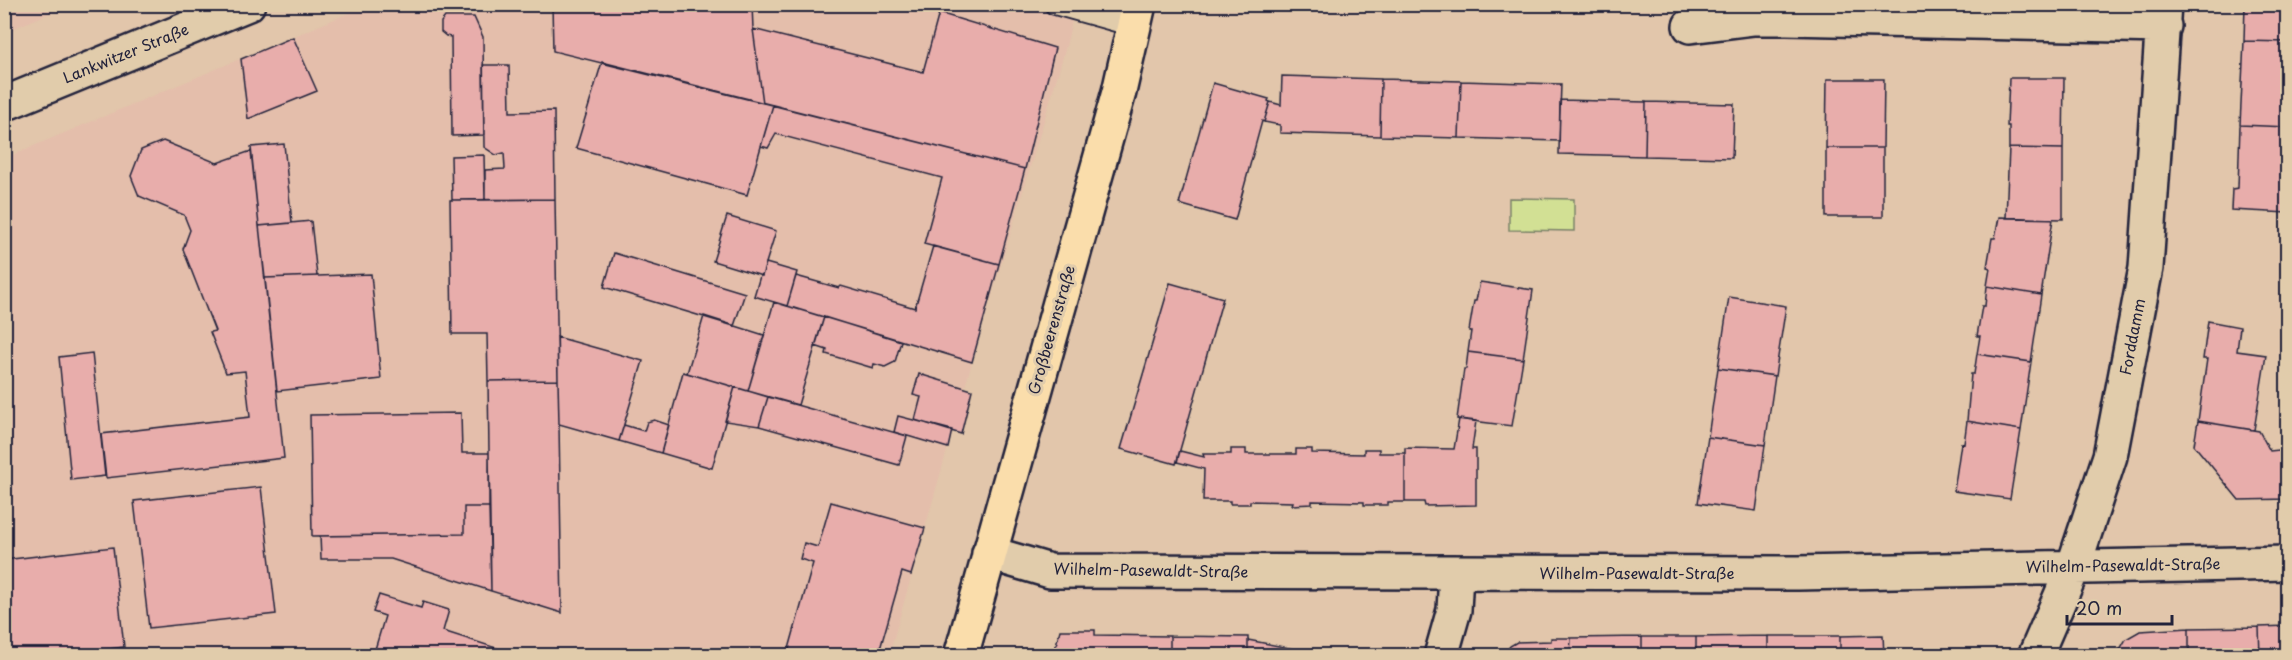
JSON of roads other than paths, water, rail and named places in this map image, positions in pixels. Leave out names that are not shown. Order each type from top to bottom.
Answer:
[{"type":"main road","name":"Großbeerenstraße","points":[[961,656],[1119,92],[1137,15]]},
{"type":"street","name":"Lankwitzer Straße","points":[[4,104],[248,4]]},
{"type":"street","points":[[1690,26],[1754,18],[2164,15]]},
{"type":"street","name":"Forddamm","points":[[2035,656],[2073,568],[2110,456],[2146,268],[2164,15]]},
{"type":"street","name":"Wilhelm-Pasewaldt-Straße","points":[[990,552],[1050,571],[1456,574],[1798,573],[2288,562]]},
{"type":"street","points":[[1441,656],[1454,610],[1456,574]]},
{"type":"lane","points":[[1055,4],[1137,15]]}]
